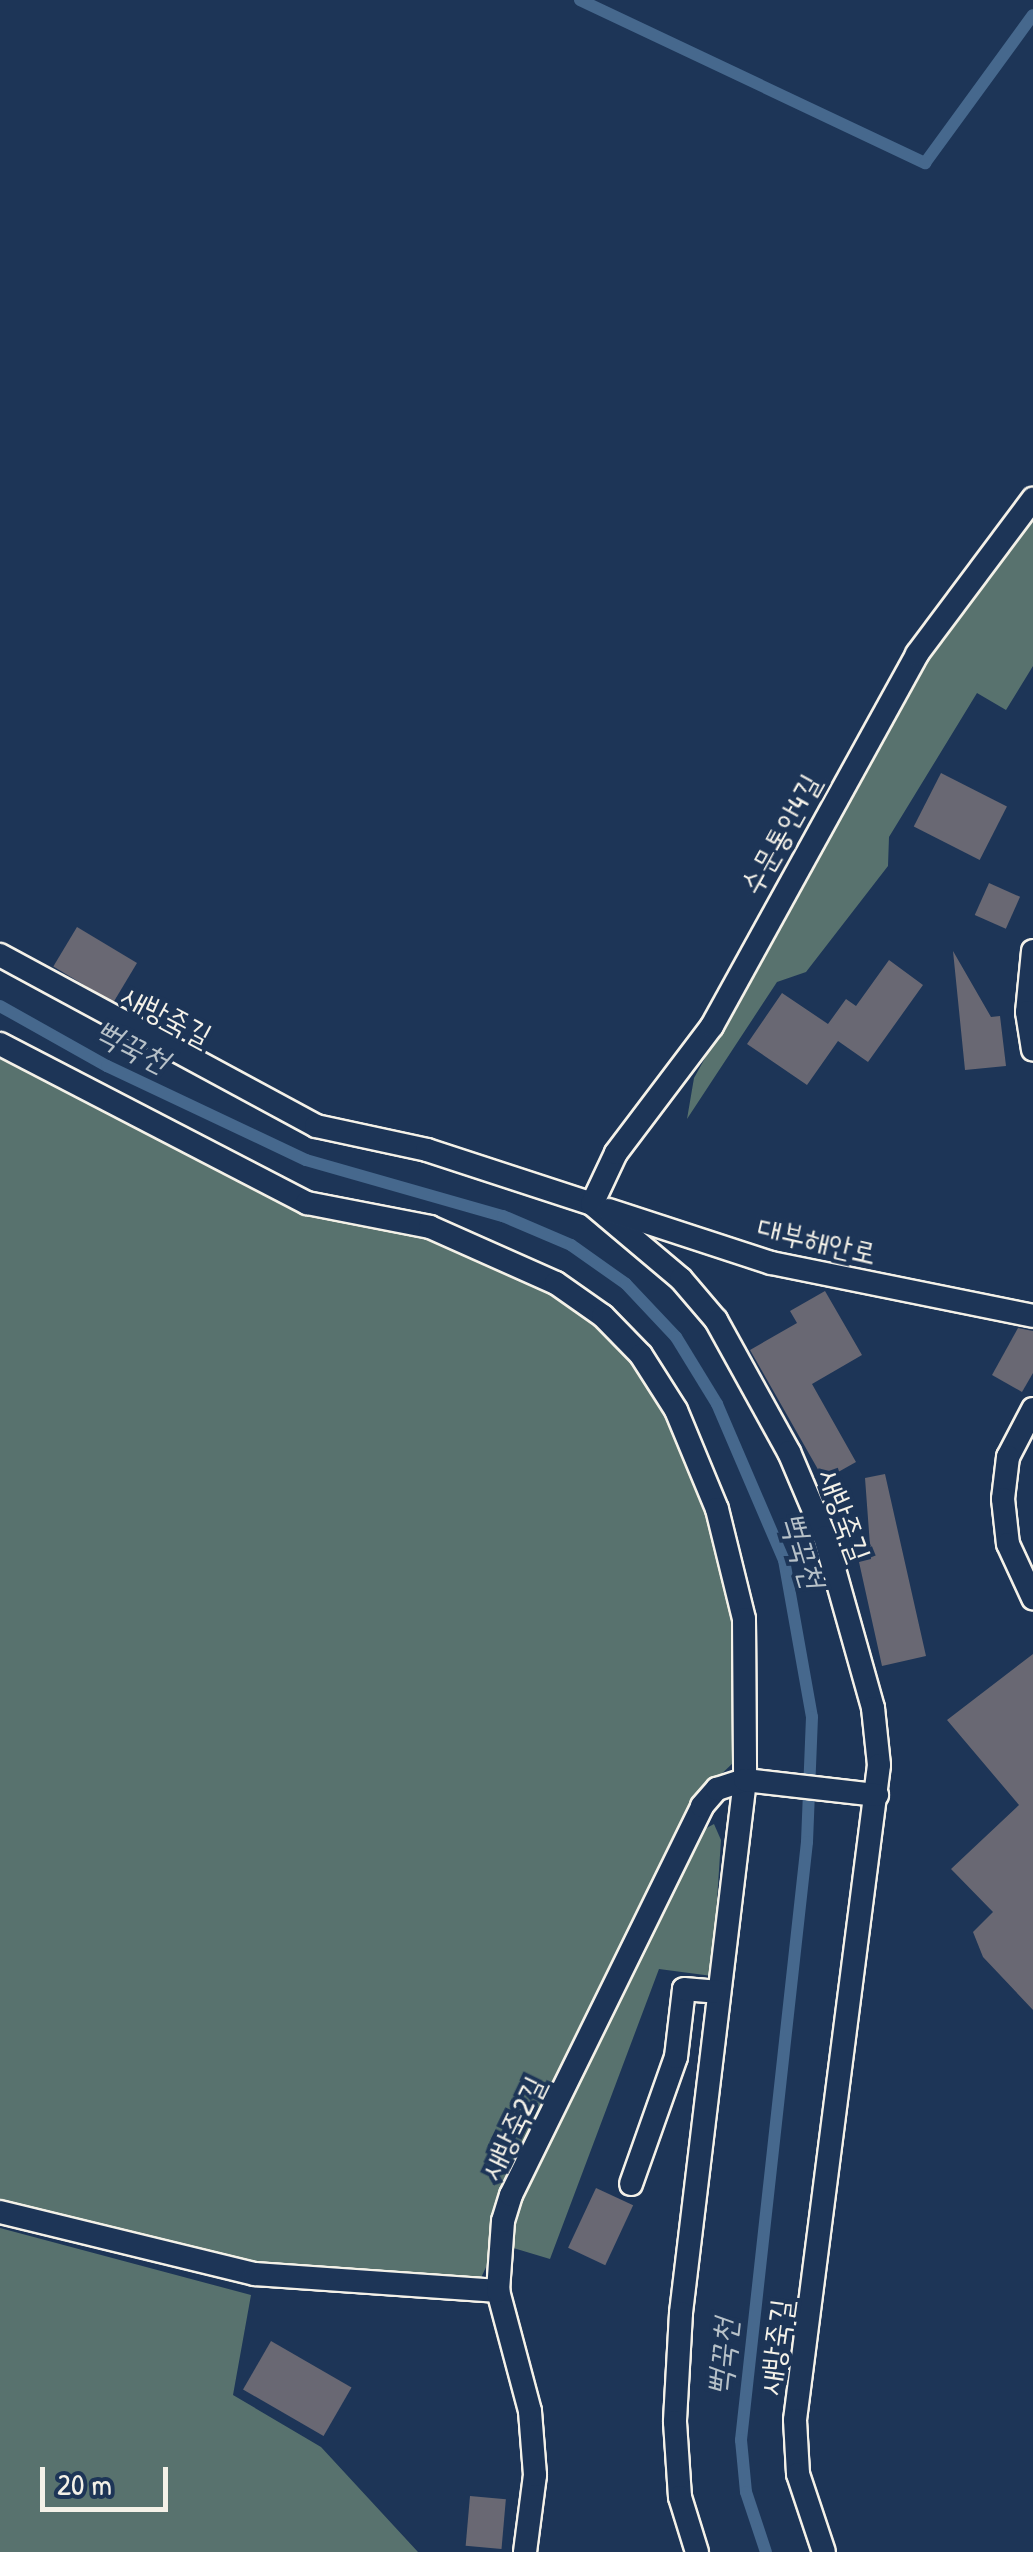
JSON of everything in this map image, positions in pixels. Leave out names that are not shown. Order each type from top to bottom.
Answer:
[{"type":"lane","name":"수문통안4길","points":[[592,1204],[616,1154],[712,1026],[917,654],[1033,499]]},
{"type":"lane","points":[[1033,951],[1027,1012],[1033,1050]]},
{"type":"lane","name":"새방죽길","points":[[0,955],[316,1126],[427,1150],[592,1204],[668,1267],[716,1320],[789,1452],[825,1538],[873,1708],[795,2420],[798,2474],[824,2552]]},
{"type":"lane","points":[[0,1044],[307,1203],[430,1227],[556,1283],[604,1316],[641,1355],[676,1410],[717,1509],[744,1619],[752,1781],[719,1992],[681,2313],[675,2422],[680,2497],[697,2552]]},
{"type":"lane","name":"대부해안로","points":[[592,1204],[771,1263],[1033,1316]]},
{"type":"lane","points":[[1033,1409],[1008,1457],[1003,1499],[1008,1544],[1033,1598]]},
{"type":"lane","points":[[752,1781],[866,1794]]},
{"type":"lane","name":"새방죽2길","points":[[525,2552],[535,2475],[530,2411],[498,2291],[502,2220],[702,1806],[717,1789],[752,1781]]},
{"type":"lane","points":[[630,2184],[676,2057],[684,1989],[719,1992]]},
{"type":"lane","points":[[0,2212],[255,2274],[498,2291]]},
{"type":"green space","points":[[1033,514],[1033,666],[1006,710],[977,693],[889,837],[888,866],[806,972],[777,982],[687,1119],[694,1078],[926,659]]},
{"type":"green space","points":[[0,1051],[308,1214],[431,1237],[550,1287],[600,1321],[635,1360],[670,1415],[708,1511],[734,1621],[735,1761],[712,1783],[480,2280],[265,2267],[0,2203]]},
{"type":"green space","points":[[714,1824],[721,1840],[712,1976],[659,1969],[550,2259],[510,2247],[522,2199],[699,1832]]},
{"type":"green space","points":[[0,2228],[251,2295],[233,2395],[321,2447],[418,2552],[0,2552]]},
{"type":"building","points":[[941,773],[1007,807],[980,860],[914,826]]},
{"type":"building","points":[[989,883],[1020,897],[1006,929],[975,915]]},
{"type":"building","points":[[77,927],[137,963],[113,1002],[53,966]]},
{"type":"building","points":[[953,951],[991,1017],[1000,1016],[1006,1066],[965,1070]]},
{"type":"building","points":[[889,960],[923,985],[868,1062],[838,1041],[807,1085],[747,1044],[782,993],[828,1024],[846,999],[856,1006]]},
{"type":"building","points":[[825,1291],[862,1355],[812,1384],[856,1462],[824,1480],[750,1350],[797,1323],[790,1311]]},
{"type":"building","points":[[1018,1328],[1033,1331],[1033,1373],[1022,1392],[992,1375]]},
{"type":"building","points":[[885,1474],[926,1656],[882,1666],[859,1562],[871,1559],[865,1478]]},
{"type":"building","points":[[1033,1654],[1033,2010],[983,1957],[973,1932],[993,1912],[951,1869],[1019,1805],[947,1720]]},
{"type":"building","points":[[596,2188],[633,2205],[605,2265],[568,2248]]},
{"type":"building","points":[[271,2341],[352,2388],[324,2436],[243,2389]]},
{"type":"building","points":[[470,2496],[506,2499],[502,2549],[466,2546]]},
{"type":"waterway","points":[[580,0],[925,163],[1033,15]]},
{"type":"waterway","name":"뻑꾹천","points":[[0,1006],[107,1066],[306,1160],[503,1216],[571,1245],[626,1284],[676,1337],[717,1404],[784,1560],[812,1717],[807,1842],[741,2440],[746,2492],[766,2552]]}]
